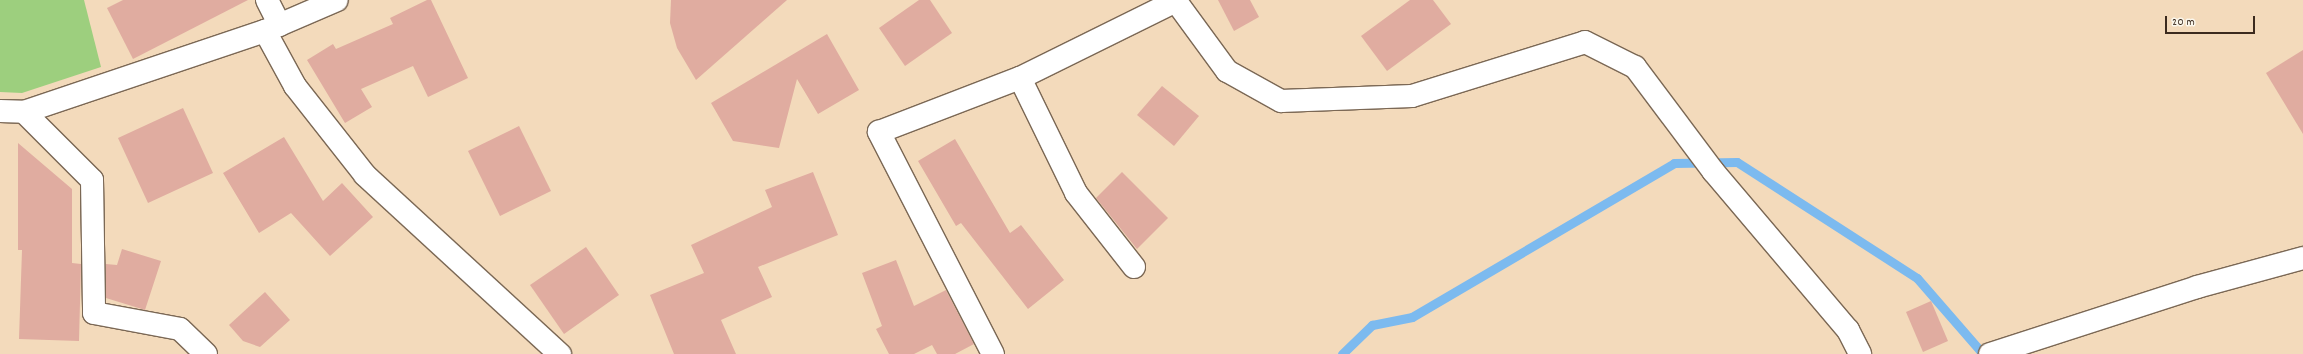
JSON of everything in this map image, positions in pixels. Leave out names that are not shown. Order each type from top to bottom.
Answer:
[{"type":"street","points":[[267,0],[272,28],[296,86],[364,175],[560,354]]},
{"type":"street","points":[[0,110],[24,112],[272,28],[337,0]]},
{"type":"street","points":[[993,354],[879,132],[1020,78],[1175,1],[1228,71],[1281,101],[1412,96],[1585,42],[1635,67],[1706,163],[1848,330],[1860,354]]},
{"type":"street","points":[[1020,78],[1076,193],[1134,267]]},
{"type":"street","points":[[24,112],[92,180],[94,313],[180,330],[206,354]]},
{"type":"street","points":[[1993,353],[2197,287],[2303,258]]},
{"type":"green space","points":[[0,0],[84,0],[101,67],[22,93],[0,92]]},
{"type":"building","points":[[123,0],[248,0],[133,59],[107,8]]},
{"type":"building","points":[[427,0],[431,0],[468,78],[428,97],[413,66],[361,89],[372,107],[345,123],[307,60],[333,44],[336,49],[393,24],[390,18]]},
{"type":"building","points":[[671,0],[787,0],[696,80],[677,48],[670,23]]},
{"type":"building","points":[[919,0],[930,0],[952,33],[905,66],[879,28]]},
{"type":"building","points":[[1218,0],[1250,0],[1259,17],[1234,31]]},
{"type":"building","points":[[1410,0],[1433,0],[1451,24],[1387,71],[1361,36]]},
{"type":"building","points":[[827,34],[859,90],[818,114],[797,79],[779,148],[733,141],[711,103]]},
{"type":"building","points":[[2303,50],[2303,134],[2266,73]]},
{"type":"building","points":[[1162,86],[1199,116],[1174,146],[1137,115]]},
{"type":"building","points":[[183,108],[213,173],[148,203],[118,138]]},
{"type":"building","points":[[519,126],[551,191],[500,216],[468,151]]},
{"type":"building","points":[[284,137],[323,201],[342,183],[373,217],[330,256],[291,213],[259,233],[223,173]]},
{"type":"building","points":[[955,139],[1010,233],[1021,225],[1064,280],[1028,309],[961,223],[956,226],[918,161]]},
{"type":"building","points":[[18,143],[72,189],[72,263],[81,264],[79,341],[19,339],[22,250],[18,250]]},
{"type":"building","points":[[813,172],[838,235],[758,267],[772,297],[721,320],[736,354],[674,354],[650,295],[704,273],[691,245],[772,207],[765,190]]},
{"type":"building","points":[[1122,172],[1168,218],[1137,249],[1096,198]]},
{"type":"building","points":[[586,247],[619,295],[564,334],[530,285]]},
{"type":"building","points":[[122,249],[161,261],[145,310],[106,298],[106,264],[117,265]]},
{"type":"building","points":[[896,260],[914,306],[946,290],[974,344],[955,354],[937,354],[932,345],[914,354],[889,354],[876,329],[882,326],[862,273]]},
{"type":"building","points":[[265,292],[290,320],[260,347],[243,341],[229,325]]},
{"type":"building","points":[[1931,301],[1948,341],[1923,352],[1906,312]]},
{"type":"waterway","points":[[1342,354],[1372,325],[1412,317],[1674,163],[1737,162],[1917,278],[1983,354]]}]
